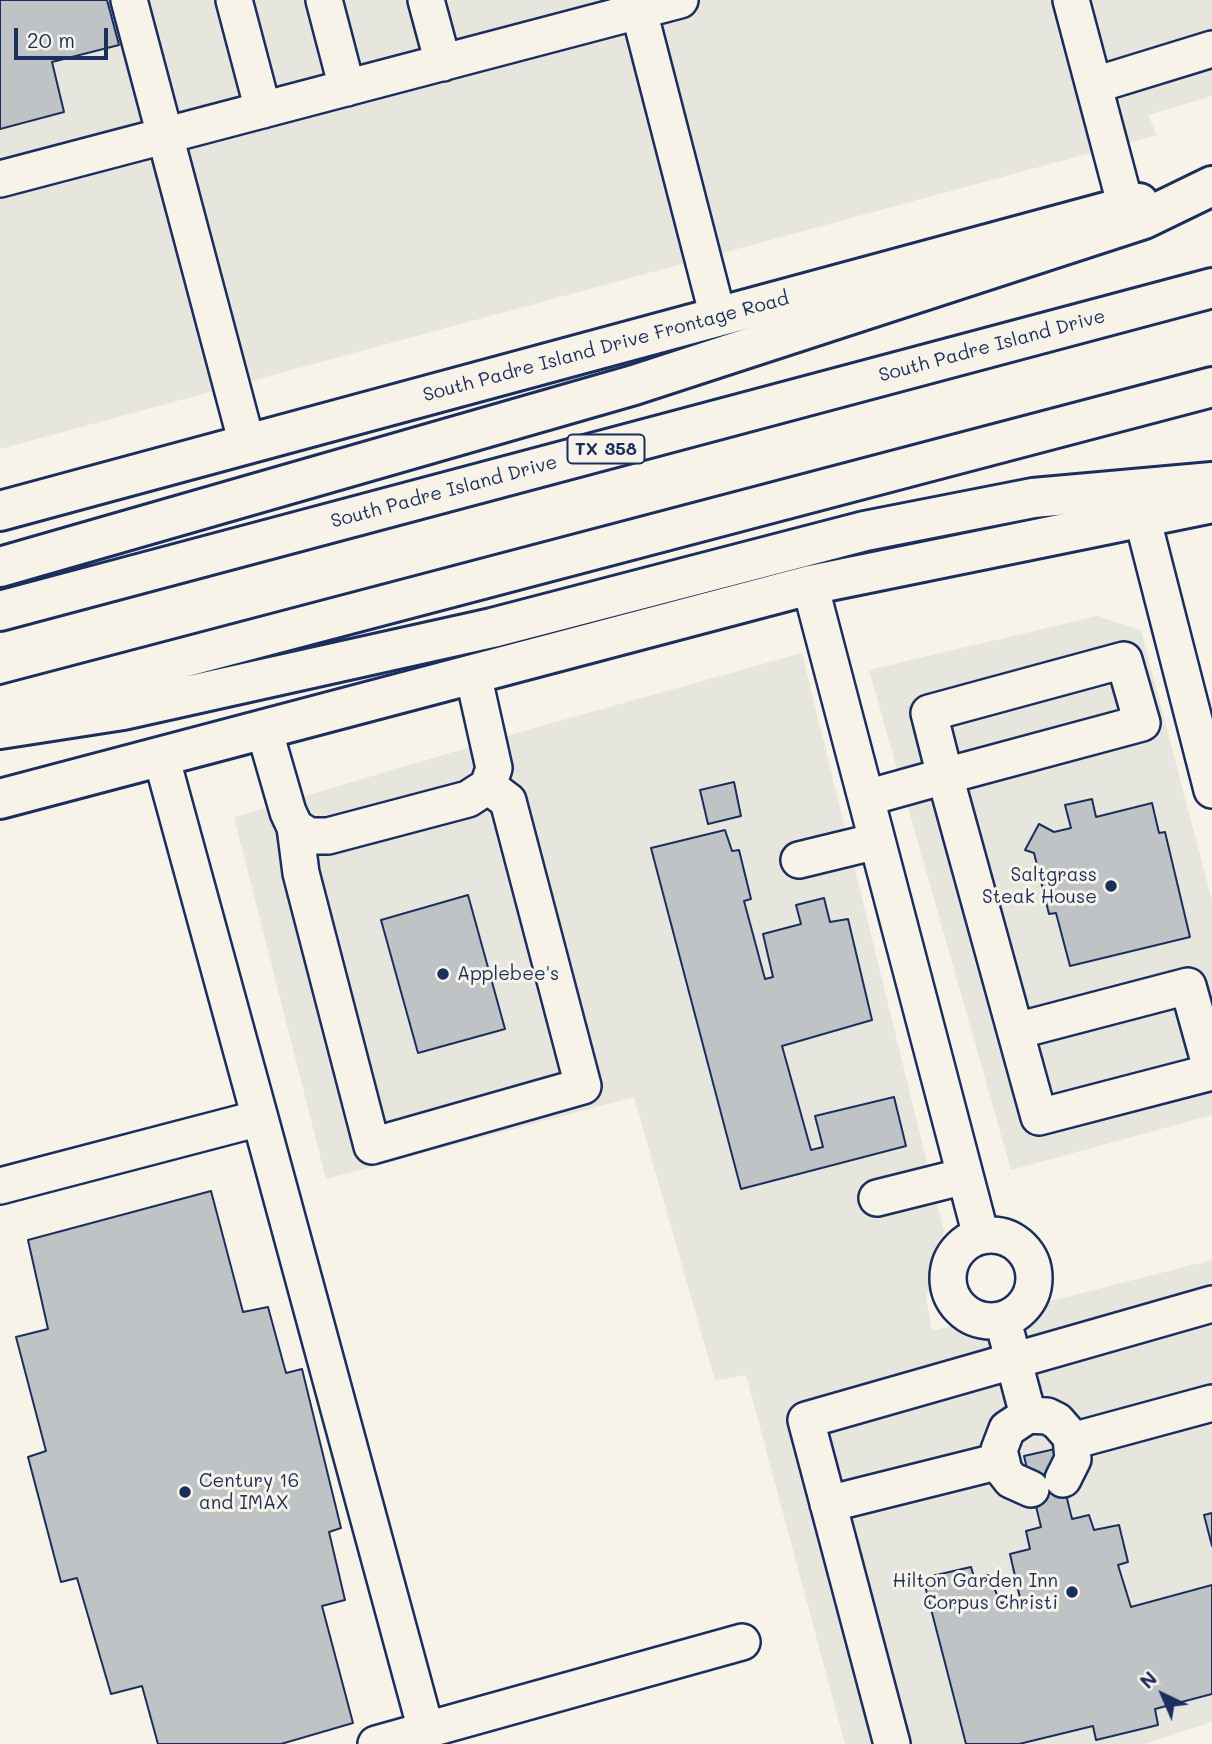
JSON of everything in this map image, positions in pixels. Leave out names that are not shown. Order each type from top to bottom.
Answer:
[{"type":"main road","name":"South Padre Island Drive Frontage Road","points":[[0,510],[1212,184]]},
{"type":"main road","points":[[0,567],[634,385],[1144,219],[1212,184]]},
{"type":"main road","name":"South Padre Island Drive","points":[[0,611],[1212,288]]},
{"type":"main road","points":[[0,706],[1212,387]]},
{"type":"main road","points":[[0,729],[123,710],[492,628],[865,531],[1033,498],[1212,482]]},
{"type":"main road","points":[[0,799],[810,584],[1212,503]]},
{"type":"lane","points":[[128,0],[247,444]]},
{"type":"lane","points":[[234,0],[263,110]]},
{"type":"lane","points":[[324,0],[347,88]]},
{"type":"lane","points":[[426,0],[443,63]]},
{"type":"lane","points":[[0,179],[680,0]]},
{"type":"lane","points":[[1071,0],[1126,207]]},
{"type":"lane","points":[[639,11],[718,317]]},
{"type":"lane","points":[[1095,85],[1212,49]]},
{"type":"lane","points":[[1142,517],[1212,790]]},
{"type":"lane","points":[[810,584],[981,1236]]},
{"type":"lane","points":[[1016,1031],[1200,983],[1212,1072],[1039,1117],[929,713],[1175,646]]},
{"type":"lane","points":[[1124,660],[1142,723]]},
{"type":"lane","points":[[295,827],[309,836],[328,836],[468,799],[488,786],[494,768],[473,674]]},
{"type":"lane","points":[[866,798],[1192,709]]},
{"type":"lane","points":[[264,729],[288,812],[295,827],[301,873],[372,1146],[583,1086],[508,801],[488,786]]},
{"type":"lane","points":[[161,756],[426,1730]]},
{"type":"lane","points":[[799,860],[877,841]]},
{"type":"lane","points":[[0,1186],[260,1118]]},
{"type":"lane","points":[[877,1198],[965,1176]]},
{"type":"lane","points":[[981,1236],[1005,1236],[1015,1241],[1023,1248],[1034,1266],[1035,1277],[1030,1298],[1023,1307],[1003,1320],[978,1319],[966,1313],[951,1293],[949,1267],[954,1255],[962,1246],[981,1236]]},
{"type":"lane","points":[[892,1744],[806,1420],[1212,1304]]},
{"type":"lane","points":[[1003,1320],[1028,1415]]},
{"type":"lane","points":[[1072,1441],[1212,1403]]},
{"type":"lane","points":[[1028,1415],[1047,1416],[1057,1421],[1072,1441],[1073,1459],[1047,1484],[1011,1480],[1000,1461],[999,1450],[1007,1429],[1028,1415]]},
{"type":"lane","points":[[828,1504],[1000,1461]]},
{"type":"lane","points":[[376,1744],[742,1642]]},
{"type":"shaded area","points":[[0,0],[1212,0],[1212,96],[1148,115],[1157,135],[0,449]]},
{"type":"shaded area","points":[[1097,616],[1141,630],[1212,901],[1212,1115],[1011,1170],[869,670]]},
{"type":"shaded area","points":[[802,653],[944,1232],[926,1298],[932,1331],[1212,1260],[1212,1722],[1144,1744],[845,1744],[746,1375],[715,1381],[634,1097],[326,1179],[234,817],[531,729]]},
{"type":"building","points":[[0,0],[107,0],[119,45],[52,62],[64,112],[0,129]]},
{"type":"building","points":[[734,782],[741,816],[708,824],[700,790]]},
{"type":"building","points":[[1092,799],[1096,817],[1152,803],[1159,833],[1165,832],[1190,937],[1070,966],[1056,913],[1049,914],[1034,853],[1025,850],[1039,824],[1054,832],[1071,828],[1065,805]]},
{"type":"building","points":[[725,830],[732,851],[739,850],[751,899],[744,901],[765,979],[773,977],[763,934],[801,924],[796,905],[824,898],[830,922],[848,919],[872,1020],[782,1046],[811,1150],[823,1147],[815,1116],[894,1097],[906,1146],[741,1189],[651,848]]},
{"type":"building","name":"Applebee's","points":[[468,895],[505,1029],[418,1053],[381,920]]},
{"type":"building","name":"Century 16 and IMAX","points":[[211,1191],[243,1312],[268,1307],[286,1373],[302,1369],[341,1528],[329,1532],[345,1600],[322,1606],[353,1723],[281,1744],[158,1744],[142,1686],[111,1694],[77,1578],[61,1582],[28,1457],[46,1451],[16,1337],[48,1329],[28,1240]]},
{"type":"building","name":"Hilton Garden Inn Corpus Christi","points":[[1055,1449],[1072,1519],[1089,1515],[1094,1530],[1119,1525],[1128,1562],[1118,1565],[1131,1607],[1212,1585],[1212,1694],[1155,1709],[1158,1725],[1096,1740],[1093,1726],[1019,1744],[966,1744],[923,1578],[971,1567],[974,1577],[988,1575],[1001,1603],[1020,1598],[1010,1554],[1030,1549],[1026,1531],[1041,1527],[1024,1456]]},
{"type":"building","points":[[1212,1513],[1212,1546],[1204,1515]]},
{"type":"place","name":"Saltgrass Steak House","points":[[1111,886]]},
{"type":"place","name":"Applebee's","points":[[443,974]]},
{"type":"place","name":"Century 16 and IMAX","points":[[185,1492]]},
{"type":"place","name":"Hilton Garden Inn Corpus Christi","points":[[1072,1592]]}]
